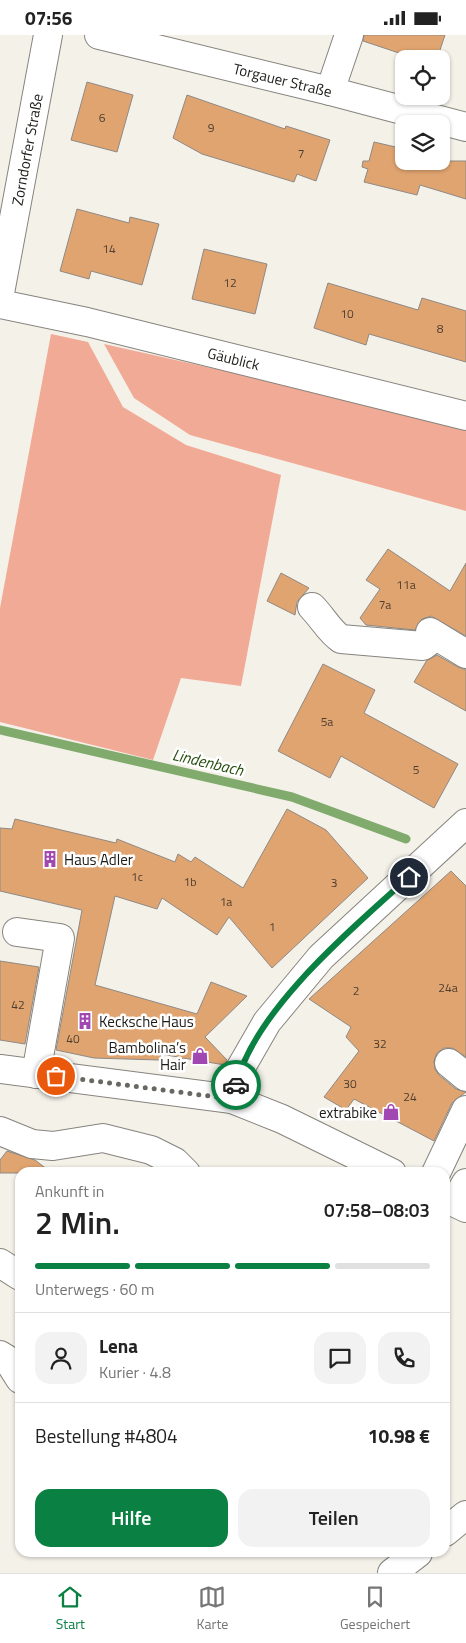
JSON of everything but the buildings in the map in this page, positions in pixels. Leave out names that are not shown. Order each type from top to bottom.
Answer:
[{"type":"street","name":"Zorndorfer Straße","points":[[0,293],[48,35]]},
{"type":"street","name":"Torgauer Straße","points":[[99,35],[330,91],[466,127]]},
{"type":"street","points":[[330,91],[349,35]]},
{"type":"street","name":"Gäublick","points":[[0,304],[88,322],[466,416]]},
{"type":"street","points":[[312,607],[325,620],[333,634],[341,639],[423,646],[433,634],[466,654]]},
{"type":"street","points":[[232,1099],[240,1069],[267,1022],[321,957],[461,836]]},
{"type":"street","points":[[18,932],[60,938],[36,1073]]},
{"type":"street","points":[[1,1074],[36,1073],[232,1099],[282,1119],[373,1167]]},
{"type":"street","points":[[439,1167],[466,1111]]},
{"type":"street","points":[[0,1131],[32,1144],[46,1145],[103,1138],[151,1150],[175,1162],[180,1167]]},
{"type":"street","points":[[0,1263],[15,1274]]},
{"type":"street","points":[[0,1355],[8,1360],[15,1371]]},
{"type":"street","points":[[450,1527],[466,1515]]},
{"type":"street","points":[[392,1573],[413,1557]]},
{"type":"shaded area","points":[[51,334],[88,342],[123,407],[186,445],[281,475],[241,686],[181,678],[153,760],[0,722],[0,608]]},
{"type":"shaded area","points":[[104,344],[466,425],[466,511],[190,435],[134,398]]},
{"type":"waterway","name":"Lindenbach","points":[[0,730],[292,797],[406,839]]},
{"type":"way so far","points":[[56,1076],[232,1099],[236,1085]]},
{"type":"place","name":"Haus Adler","points":[[50,859]]},
{"type":"place","name":"Kecksche Haus","points":[[85,1021]]},
{"type":"place","name":"Bambolina’s Hair","points":[[200,1056]]},
{"type":"place","name":"extrabike","points":[[391,1112]]},
{"type":"route","points":[[236,1085],[240,1069],[267,1022],[321,957],[409,877]]}]
